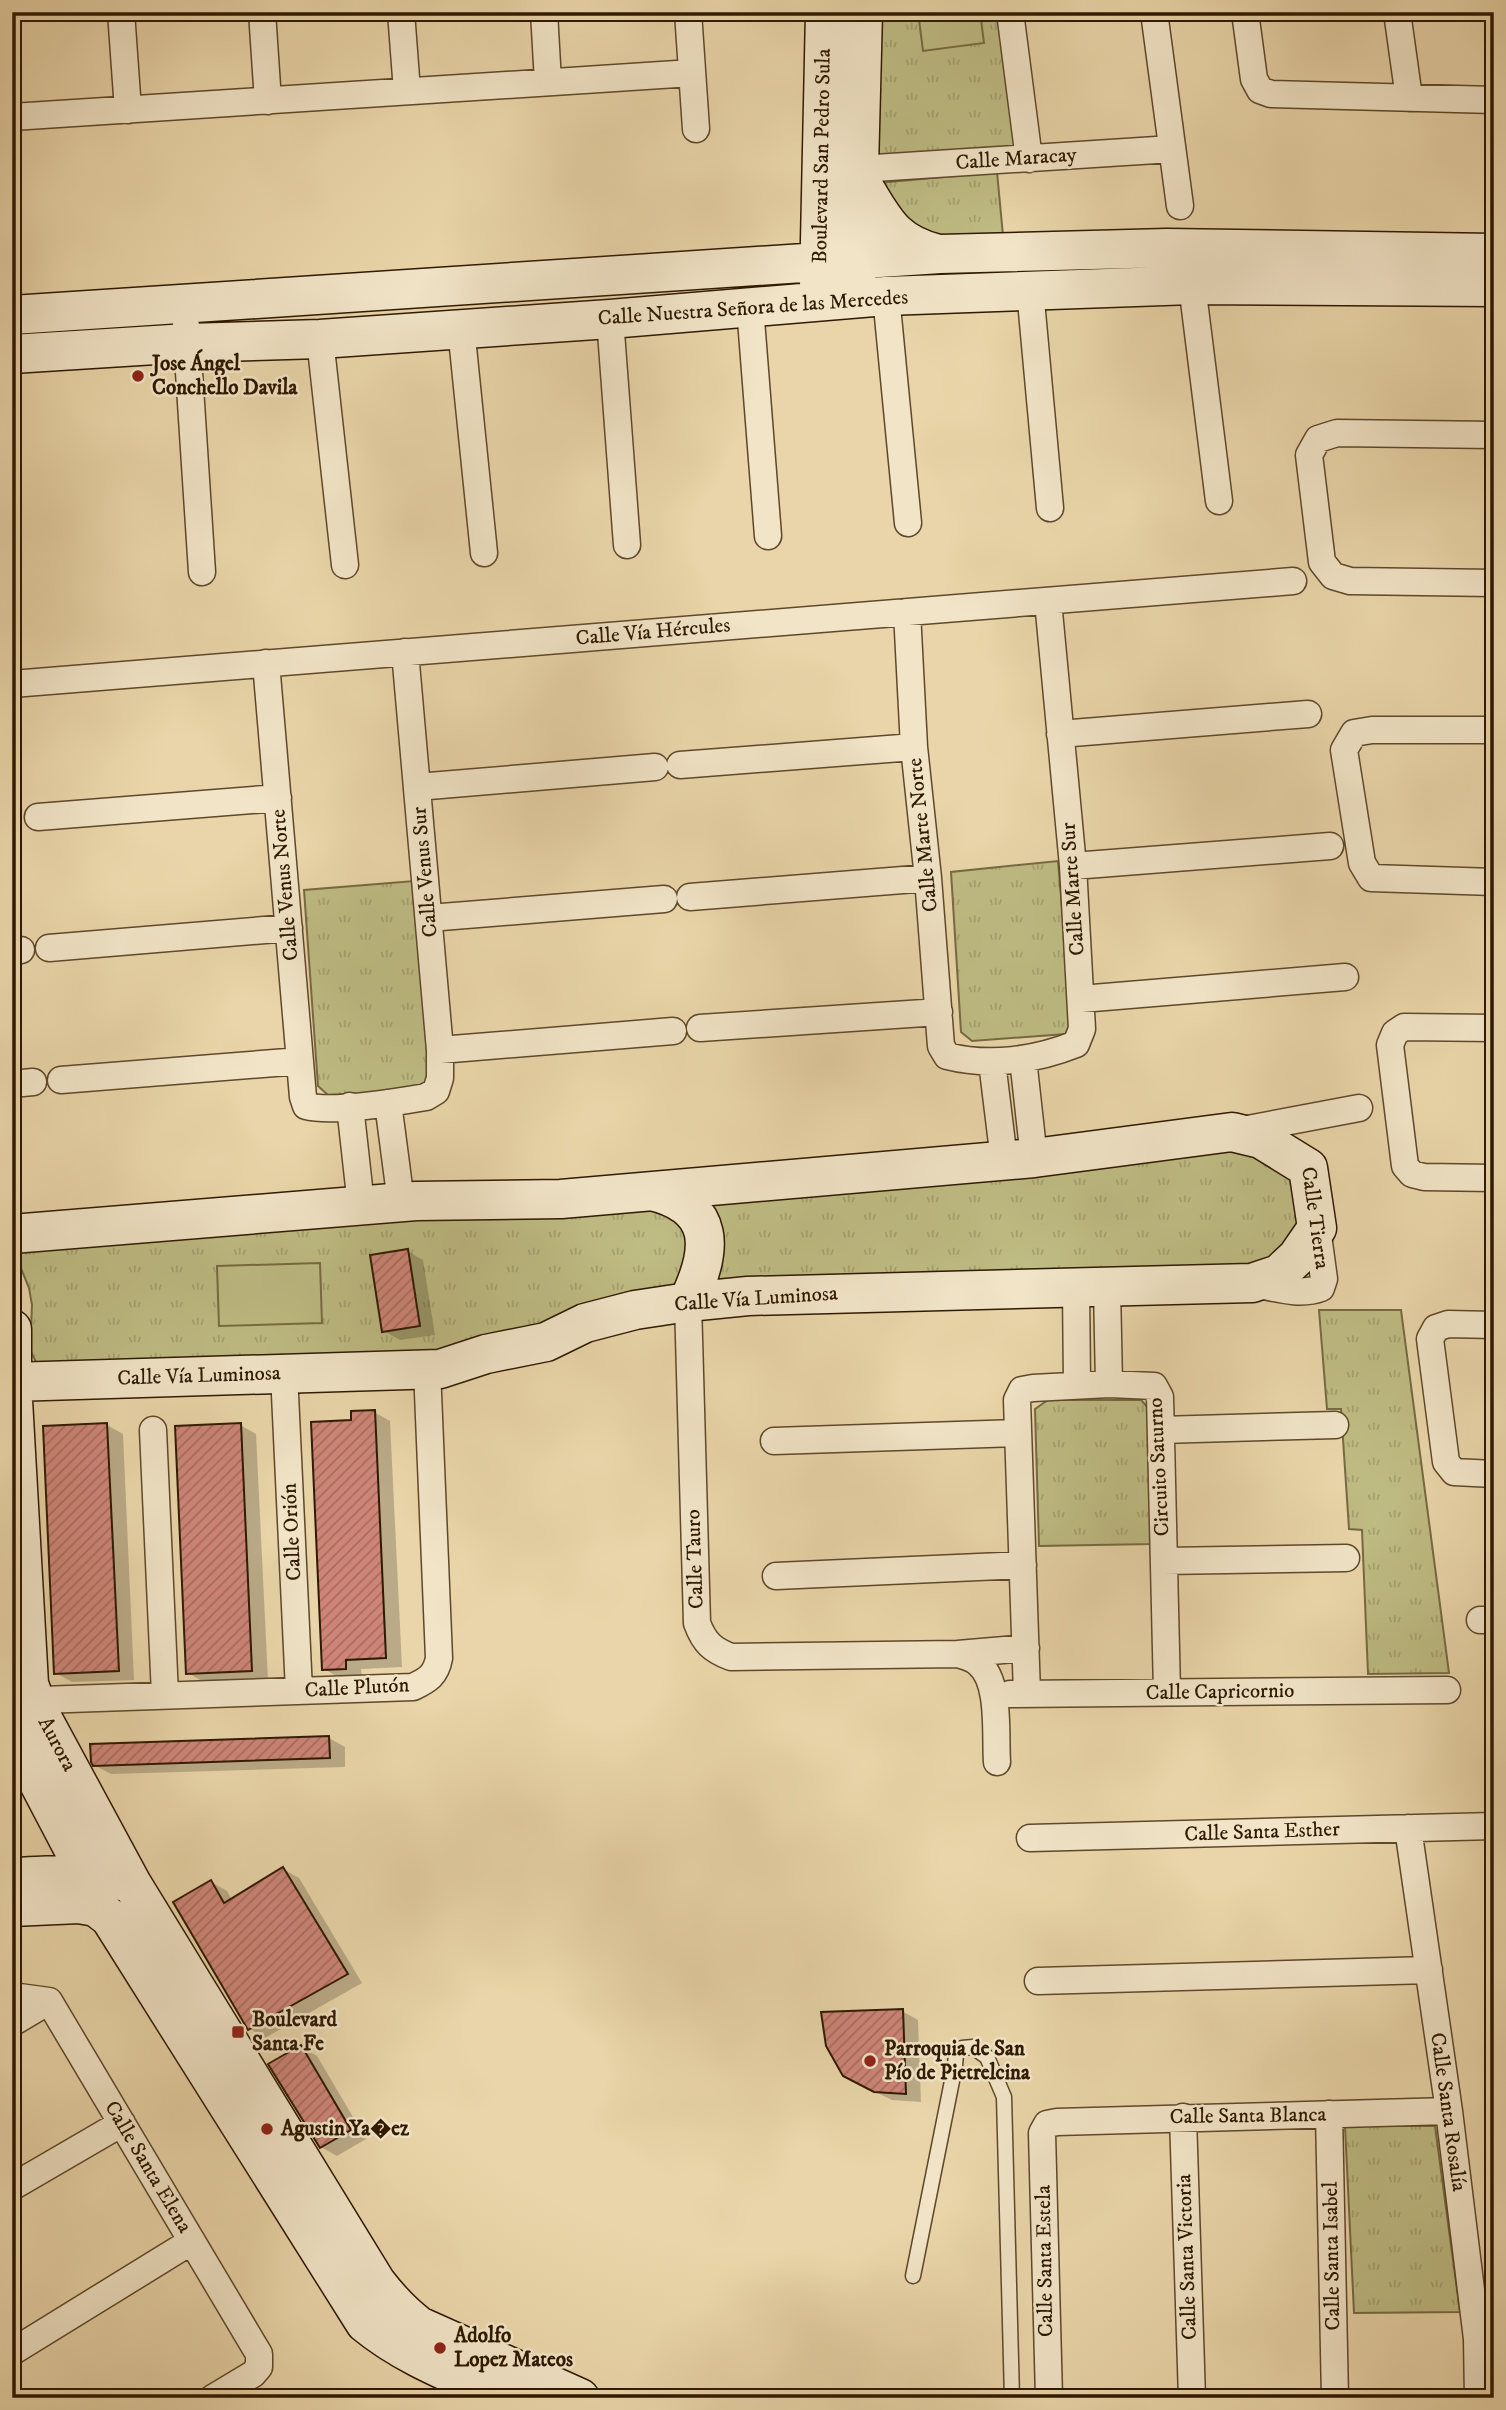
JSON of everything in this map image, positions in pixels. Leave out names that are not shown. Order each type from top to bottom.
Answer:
[{"type":"street","points":[[121,12],[128,110]]},
{"type":"street","points":[[261,12],[268,101]]},
{"type":"street","points":[[401,12],[407,92]]},
{"type":"street","points":[[544,12],[548,82]]},
{"type":"street","points":[[688,12],[696,130]]},
{"type":"street","name":"Boulevard San Pedro Sula","points":[[825,12],[821,178],[837,261],[854,298]]},
{"type":"street","name":"Boulevard San Pedro Sula","points":[[837,261],[859,174],[863,12]]},
{"type":"street","points":[[1010,12],[1029,159]]},
{"type":"street","points":[[1154,12],[1180,206]]},
{"type":"street","points":[[1245,12],[1254,79],[1260,90],[1271,94],[1494,100]]},
{"type":"street","points":[[1397,12],[1409,98]]},
{"type":"street","points":[[12,117],[692,73]]},
{"type":"street","name":"Calle Maracay","points":[[859,174],[1172,149]]},
{"type":"street","points":[[859,174],[879,214],[901,239],[919,249],[940,254]]},
{"type":"street","points":[[764,266],[794,240],[821,178]]},
{"type":"street","points":[[1167,248],[1181,286],[1219,501]]},
{"type":"street","name":"Calle Nuestra Señora de las Mercedes","points":[[12,315],[940,254],[1167,248],[1494,253]]},
{"type":"street","name":"Calle Nuestra Señora de las Mercedes","points":[[12,354],[187,343],[320,339],[610,319],[854,298],[1030,290],[1181,286],[1494,287]]},
{"type":"street","points":[[1030,290],[1050,508]]},
{"type":"street","points":[[854,298],[908,523]]},
{"type":"street","points":[[186,303],[202,572]]},
{"type":"street","points":[[750,307],[768,536]]},
{"type":"street","points":[[610,319],[627,545]]},
{"type":"street","points":[[461,328],[484,553]]},
{"type":"street","points":[[320,339],[345,565]]},
{"type":"street","points":[[1494,435],[1337,433],[1318,439],[1309,455],[1322,562],[1333,576],[1350,581],[1494,583]]},
{"type":"street","name":"Calle Vía Hércules","points":[[12,684],[1293,581]]},
{"type":"street","name":"Calle Marte Sur","points":[[947,1056],[992,1062],[1023,1059],[1076,1044],[1082,1029],[1073,866],[1048,601]]},
{"type":"street","name":"Calle Marte Norte","points":[[907,612],[914,747],[942,1046],[947,1056]]},
{"type":"street","name":"Calle Venus Sur","points":[[388,1103],[426,1097],[436,1091],[440,1078],[440,1050],[405,652]]},
{"type":"street","name":"Calle Venus Norte","points":[[266,663],[303,1097],[306,1106],[314,1108],[350,1106]]},
{"type":"street","points":[[1060,734],[1308,714]]},
{"type":"street","points":[[1494,730],[1372,730],[1354,733],[1344,750],[1362,863],[1371,878],[1494,882]]},
{"type":"street","points":[[417,787],[914,747]]},
{"type":"street","points":[[38,817],[278,798]]},
{"type":"street","points":[[1073,866],[1330,846]]},
{"type":"street","points":[[429,918],[928,878]]},
{"type":"street","points":[[49,948],[289,929]]},
{"type":"street","points":[[1081,999],[1345,976]]},
{"type":"street","points":[[700,1028],[939,1012]]},
{"type":"street","points":[[1494,1028],[1404,1027],[1395,1033],[1390,1045],[1405,1166],[1412,1174],[1424,1177],[1494,1178]]},
{"type":"street","points":[[440,1050],[673,1031]]},
{"type":"street","points":[[1019,1159],[1023,1059]]},
{"type":"street","points":[[61,1080],[300,1061]]},
{"type":"street","points":[[992,1062],[1019,1159]]},
{"type":"street","points":[[361,1205],[350,1106],[388,1103],[401,1202]]},
{"type":"street","points":[[12,1234],[401,1202],[561,1199],[1019,1159],[1232,1132],[1359,1108]]},
{"type":"street","name":"Calle Tierra","points":[[1301,1120],[1317,1228]]},
{"type":"street","points":[[1232,1132],[1261,1139],[1308,1168]]},
{"type":"street","points":[[652,1191],[672,1196],[688,1205],[700,1219],[705,1242],[704,1259],[688,1301]]},
{"type":"street","name":"Calle Vía Luminosa","points":[[12,1382],[440,1368],[486,1354],[546,1342],[585,1323],[635,1310],[688,1301],[748,1296],[1252,1283],[1279,1274],[1297,1257],[1317,1228]]},
{"type":"street","points":[[1092,1288],[1109,1384]]},
{"type":"street","points":[[1077,1384],[1092,1288]]},
{"type":"street","name":"Calle Tauro","points":[[688,1301],[697,1623],[704,1640],[716,1651],[731,1657],[958,1654],[1026,1648]]},
{"type":"street","points":[[1494,1325],[1448,1324],[1436,1328],[1430,1339],[1446,1462],[1454,1472],[1494,1474]]},
{"type":"street","name":"Aurora","points":[[12,1329],[12,1382],[29,1684],[23,1701],[132,1884]]},
{"type":"street","name":"Calle Plutón","points":[[23,1701],[413,1687],[427,1681],[437,1670],[439,1641],[428,1369]]},
{"type":"street","name":"Calle Orión","points":[[284,1373],[299,1691]]},
{"type":"street","name":"Circuito Saturno","points":[[1027,1694],[1017,1400],[1022,1390],[1077,1384],[1154,1386],[1160,1397],[1167,1692]]},
{"type":"street","points":[[1161,1430],[1335,1425]]},
{"type":"street","points":[[153,1430],[165,1696]]},
{"type":"street","points":[[774,1441],[1018,1433]]},
{"type":"street","points":[[1164,1562],[1346,1558]]},
{"type":"street","points":[[776,1576],[1023,1565]]},
{"type":"street","points":[[958,1654],[978,1662],[988,1675],[994,1694],[997,1762]]},
{"type":"street","name":"Calle Capricornio","points":[[994,1694],[1447,1690]]},
{"type":"street","name":"Aurora","points":[[12,1732],[87,1875]]},
{"type":"street","name":"Calle Santa Esther","points":[[1030,1838],[1494,1826]]},
{"type":"street","name":"Calle Santa Rosalía","points":[[1408,1828],[1449,2111],[1477,2339],[1478,2398]]},
{"type":"street","points":[[12,1877],[87,1875],[110,1877],[132,1884],[376,2282],[390,2300],[419,2326],[580,2398]]},
{"type":"street","points":[[12,1907],[79,1904],[96,1907],[110,1918],[365,2323],[383,2339],[408,2353],[506,2398]]},
{"type":"street","points":[[1038,1980],[1429,1970]]},
{"type":"street","points":[[12,1996],[49,2001]]},
{"type":"street","points":[[12,2023],[49,2001]]},
{"type":"street","name":"Calle Santa Elena","points":[[49,2001],[259,2354],[260,2367],[253,2374],[213,2398]]},
{"type":"street","name":"Calle Santa Blanca","points":[[1047,2124],[1183,2117],[1449,2111]]},
{"type":"street","name":"Calle Santa Isabel","points":[[1329,2114],[1335,2398]]},
{"type":"street","name":"Calle Santa Victoria","points":[[1183,2117],[1192,2398]]},
{"type":"street","points":[[12,2187],[122,2123]]},
{"type":"street","name":"Calle Santa Estela","points":[[1047,2124],[1042,2133],[1049,2398]]},
{"type":"street","points":[[12,2352],[192,2241]]},
{"type":"lane","points":[[914,2276],[956,2066],[956,2054],[961,2048],[974,2047],[987,2057],[1004,2097],[1012,2398]]},
{"type":"green space","points":[[879,12],[999,12],[1016,151],[876,161]]},
{"type":"green space","points":[[918,12],[980,12],[984,43],[923,51]]},
{"type":"green space","points":[[997,172],[1004,246],[929,244],[878,183]]},
{"type":"green space","points":[[1058,861],[1072,1024],[1066,1034],[972,1041],[961,1032],[951,872]]},
{"type":"green space","points":[[414,881],[429,1078],[422,1088],[329,1096],[318,1086],[304,890]]},
{"type":"green space","points":[[1245,1143],[1282,1159],[1309,1209],[1270,1269],[714,1286],[709,1210],[717,1201]]},
{"type":"green space","points":[[663,1203],[697,1231],[674,1287],[439,1359],[38,1366],[30,1350],[32,1305],[29,1288],[14,1251],[24,1243]]},
{"type":"green space","points":[[320,1263],[322,1323],[219,1326],[217,1266]]},
{"type":"green space","points":[[1319,1310],[1401,1310],[1449,1673],[1368,1674],[1362,1530],[1349,1529],[1341,1409],[1327,1409]]},
{"type":"green space","points":[[1048,1400],[1141,1400],[1150,1410],[1152,1544],[1039,1546],[1035,1409]]},
{"type":"green space","points":[[1345,2126],[1435,2126],[1460,2312],[1354,2313]]},
{"type":"building","points":[[408,1249],[420,1326],[382,1332],[370,1255]]},
{"type":"building","points":[[375,1410],[386,1658],[346,1660],[346,1669],[322,1670],[311,1422],[351,1420],[351,1411]]},
{"type":"building","points":[[107,1423],[119,1671],[54,1674],[43,1426]]},
{"type":"building","points":[[241,1423],[252,1671],[186,1674],[175,1426]]},
{"type":"building","points":[[329,1736],[330,1758],[93,1766],[91,1762],[90,1744]]},
{"type":"building","points":[[283,1867],[348,1974],[248,2030],[173,1902],[211,1880],[224,1903]]},
{"type":"building","name":"Parroquia de San Pío de Pietrelcina","points":[[903,2009],[906,2094],[874,2092],[843,2076],[826,2046],[821,2012]]},
{"type":"building","points":[[301,2045],[351,2130],[320,2148],[268,2064]]},
{"type":"place","name":"Jose Ángel Conchello Davila","points":[[138,376]]},
{"type":"place","name":"Boulevard Santa Fe","points":[[238,2032]]},
{"type":"place","name":"Parroquia de San Pío de Pietrelcina","points":[[870,2061]]},
{"type":"place","name":"Agustin Ya�ez","points":[[267,2129]]},
{"type":"place","name":"Adolfo Lopez Mateos","points":[[440,2348]]}]
